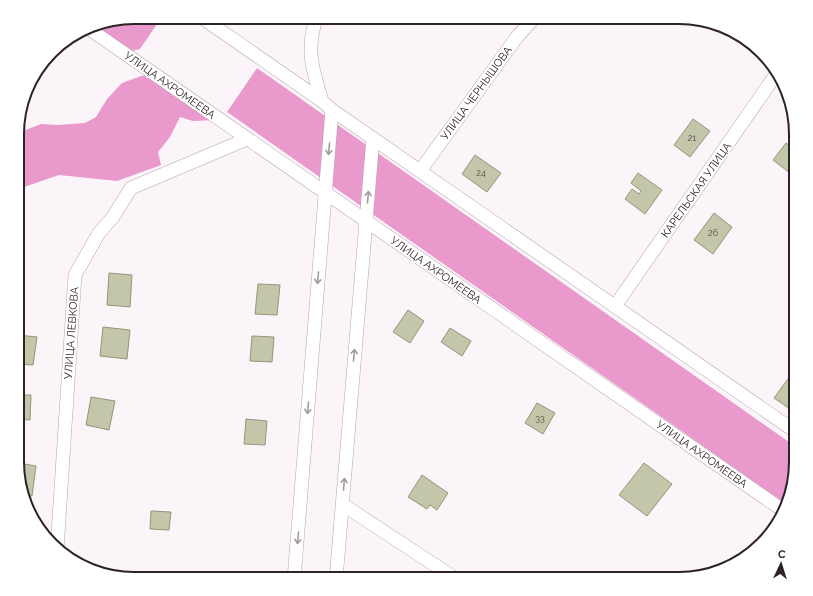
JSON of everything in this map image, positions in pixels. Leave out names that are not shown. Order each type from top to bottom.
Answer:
[{"type":"street","points":[[211,24],[322,101],[332,110],[789,427]]},
{"type":"street","points":[[316,24],[310,53],[314,76],[322,101]]},
{"type":"street","name":"УЛИЦА ЧЕРНЫШОВА","points":[[420,171],[517,37],[529,24]]},
{"type":"street","name":"УЛИЦА АХРОМЕЕВА","points":[[93,32],[779,508]]},
{"type":"street","name":"КАРЕЛЬСКАЯ УЛИЦА","points":[[615,306],[774,78]]},
{"type":"street","points":[[295,572],[332,110]]},
{"type":"street","points":[[337,572],[373,138]]},
{"type":"street","name":"УЛИЦА ЛЕВКОВА","points":[[57,541],[74,275],[99,233],[113,217],[131,188],[247,139]]},
{"type":"street","points":[[342,504],[445,572]]},
{"type":"shaded area","points":[[157,24],[140,49],[120,54],[90,33],[119,25]]},
{"type":"shaded area","points":[[257,68],[789,442],[789,470],[787,484],[782,501],[227,112]]},
{"type":"shaded area","points":[[148,75],[214,120],[193,121],[180,117],[170,137],[158,152],[161,165],[117,181],[59,175],[24,187],[24,131],[41,124],[58,125],[85,123],[96,117],[107,99],[122,83]]},
{"type":"building","points":[[693,119],[710,131],[690,157],[674,145]]},
{"type":"building","points":[[786,143],[789,145],[789,172],[773,160]]},
{"type":"building","points":[[475,155],[501,173],[487,192],[462,174]]},
{"type":"building","points":[[638,173],[662,190],[645,214],[625,199],[632,189],[639,194],[641,191],[631,183]]},
{"type":"building","points":[[714,213],[732,227],[713,254],[694,240]]},
{"type":"building","points":[[109,273],[132,275],[130,307],[107,305]]},
{"type":"building","points":[[258,284],[280,285],[277,315],[255,314]]},
{"type":"building","points":[[408,310],[424,321],[410,343],[393,332]]},
{"type":"building","points":[[103,327],[130,330],[127,359],[100,356]]},
{"type":"building","points":[[450,328],[471,341],[462,356],[441,342]]},
{"type":"building","points":[[24,336],[37,337],[33,365],[24,364]]},
{"type":"building","points":[[252,336],[274,337],[272,362],[250,361]]},
{"type":"building","points":[[789,378],[789,408],[774,398]]},
{"type":"building","points":[[24,395],[31,395],[30,420],[24,420]]},
{"type":"building","points":[[91,397],[115,401],[109,430],[86,425]]},
{"type":"building","points":[[537,403],[555,413],[543,434],[525,423]]},
{"type":"building","points":[[246,419],[267,421],[265,445],[244,444]]},
{"type":"building","points":[[644,463],[672,484],[647,516],[619,495]]},
{"type":"building","points":[[24,464],[36,466],[32,496],[29,496],[28,491]]},
{"type":"building","points":[[422,475],[448,493],[437,510],[430,505],[427,509],[408,497]]},
{"type":"building","points":[[151,511],[171,512],[169,530],[150,529]]}]
